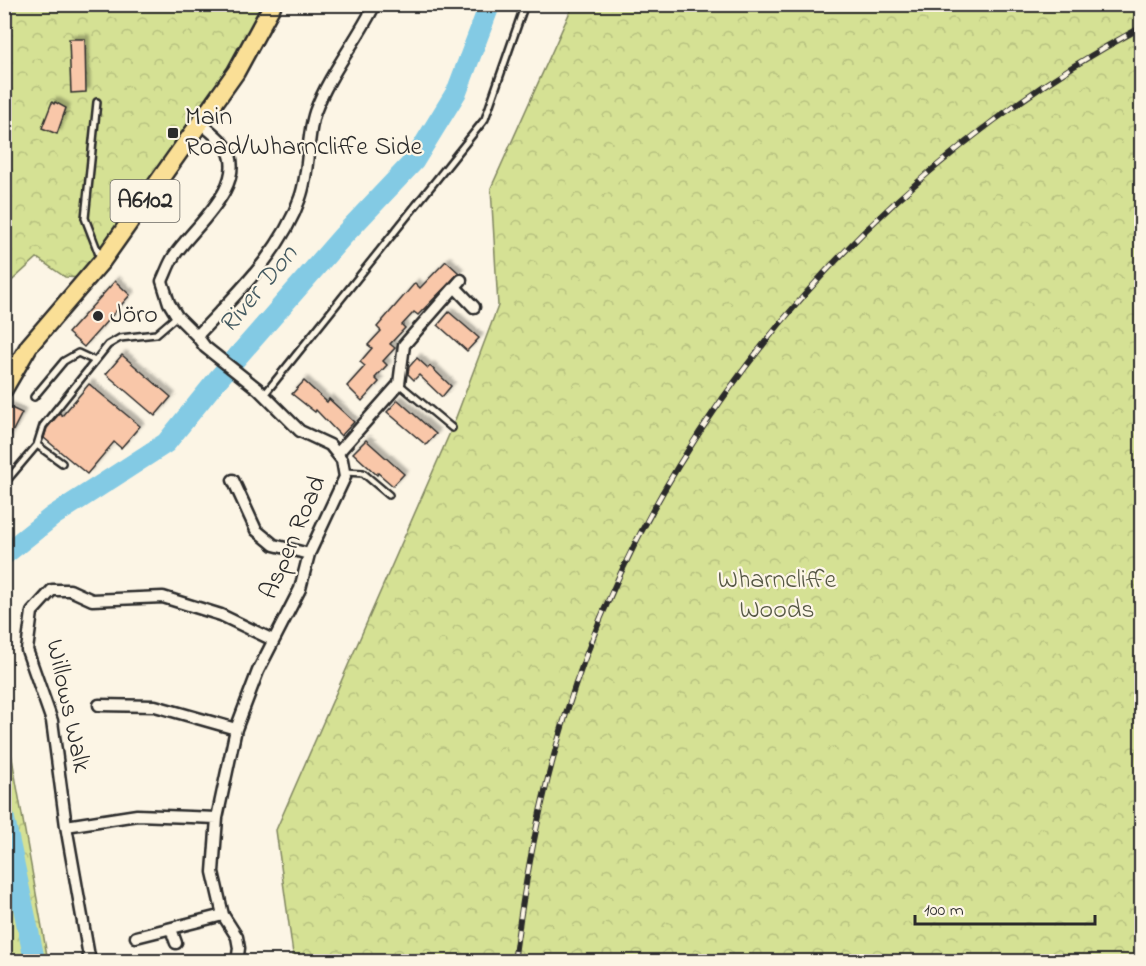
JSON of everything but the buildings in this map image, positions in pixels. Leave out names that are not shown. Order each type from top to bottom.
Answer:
[{"type":"main road","name":"A6102","points":[[4,389],[29,346],[102,261],[236,72],[273,4]]},
{"type":"street","points":[[197,336],[262,265],[283,234],[301,197],[315,113],[375,4]]},
{"type":"street","name":"Aspen Road","points":[[200,122],[227,148],[232,168],[227,186],[207,217],[173,256],[162,281],[169,303],[177,316],[205,347],[261,392],[300,431],[330,445],[342,460],[345,477],[309,554],[300,589],[258,671],[236,729],[217,818],[213,872],[223,915],[237,937],[237,962]]},
{"type":"street","points":[[338,454],[399,384],[404,345],[458,283],[474,308]]},
{"type":"street","points":[[233,480],[256,530],[274,544],[309,554]]},
{"type":"street","name":"Willows Walk","points":[[90,962],[66,826],[52,721],[27,650],[32,612],[52,590],[70,590],[92,600],[163,597],[221,615],[273,640]]},
{"type":"street","points":[[99,705],[155,706],[236,729]]},
{"type":"street","points":[[66,826],[137,815],[217,818]]},
{"type":"street","points":[[135,937],[223,915]]},
{"type":"street","points":[[171,929],[176,943]]},
{"type":"lane","points":[[261,392],[485,119],[525,4]]},
{"type":"lane","points":[[97,102],[85,218],[102,261]]},
{"type":"lane","points":[[4,484],[37,445],[43,426],[108,345],[120,338],[156,334],[177,316]]},
{"type":"lane","points":[[34,397],[64,360],[78,353],[94,361]]},
{"type":"lane","points":[[399,384],[452,428]]},
{"type":"lane","points":[[37,445],[62,463]]},
{"type":"lane","points":[[344,472],[363,473],[388,495]]},
{"type":"green space","points":[[5,5],[264,5],[228,69],[83,278],[65,277],[37,258],[5,287]]},
{"type":"green space","name":"Wharncliffe Woods","points":[[573,5],[1141,5],[1141,961],[294,961],[276,830],[452,428],[498,306],[491,188]]},
{"type":"green space","points":[[5,719],[48,961],[5,961]]},
{"type":"waterway","name":"River Don","points":[[4,555],[53,516],[166,443],[217,380],[343,236],[414,161],[457,91],[490,4]]},
{"type":"waterway","name":"River Don","points":[[4,817],[35,962]]},
{"type":"railway","points":[[514,962],[541,808],[572,695],[585,658],[627,560],[678,466],[738,377],[806,293],[882,215],[963,144],[1050,81],[1142,27]]},
{"type":"place","name":"Main Road/Wharncliffe Side","points":[[173,133]]},
{"type":"place","name":"Jöro","points":[[98,316]]}]
